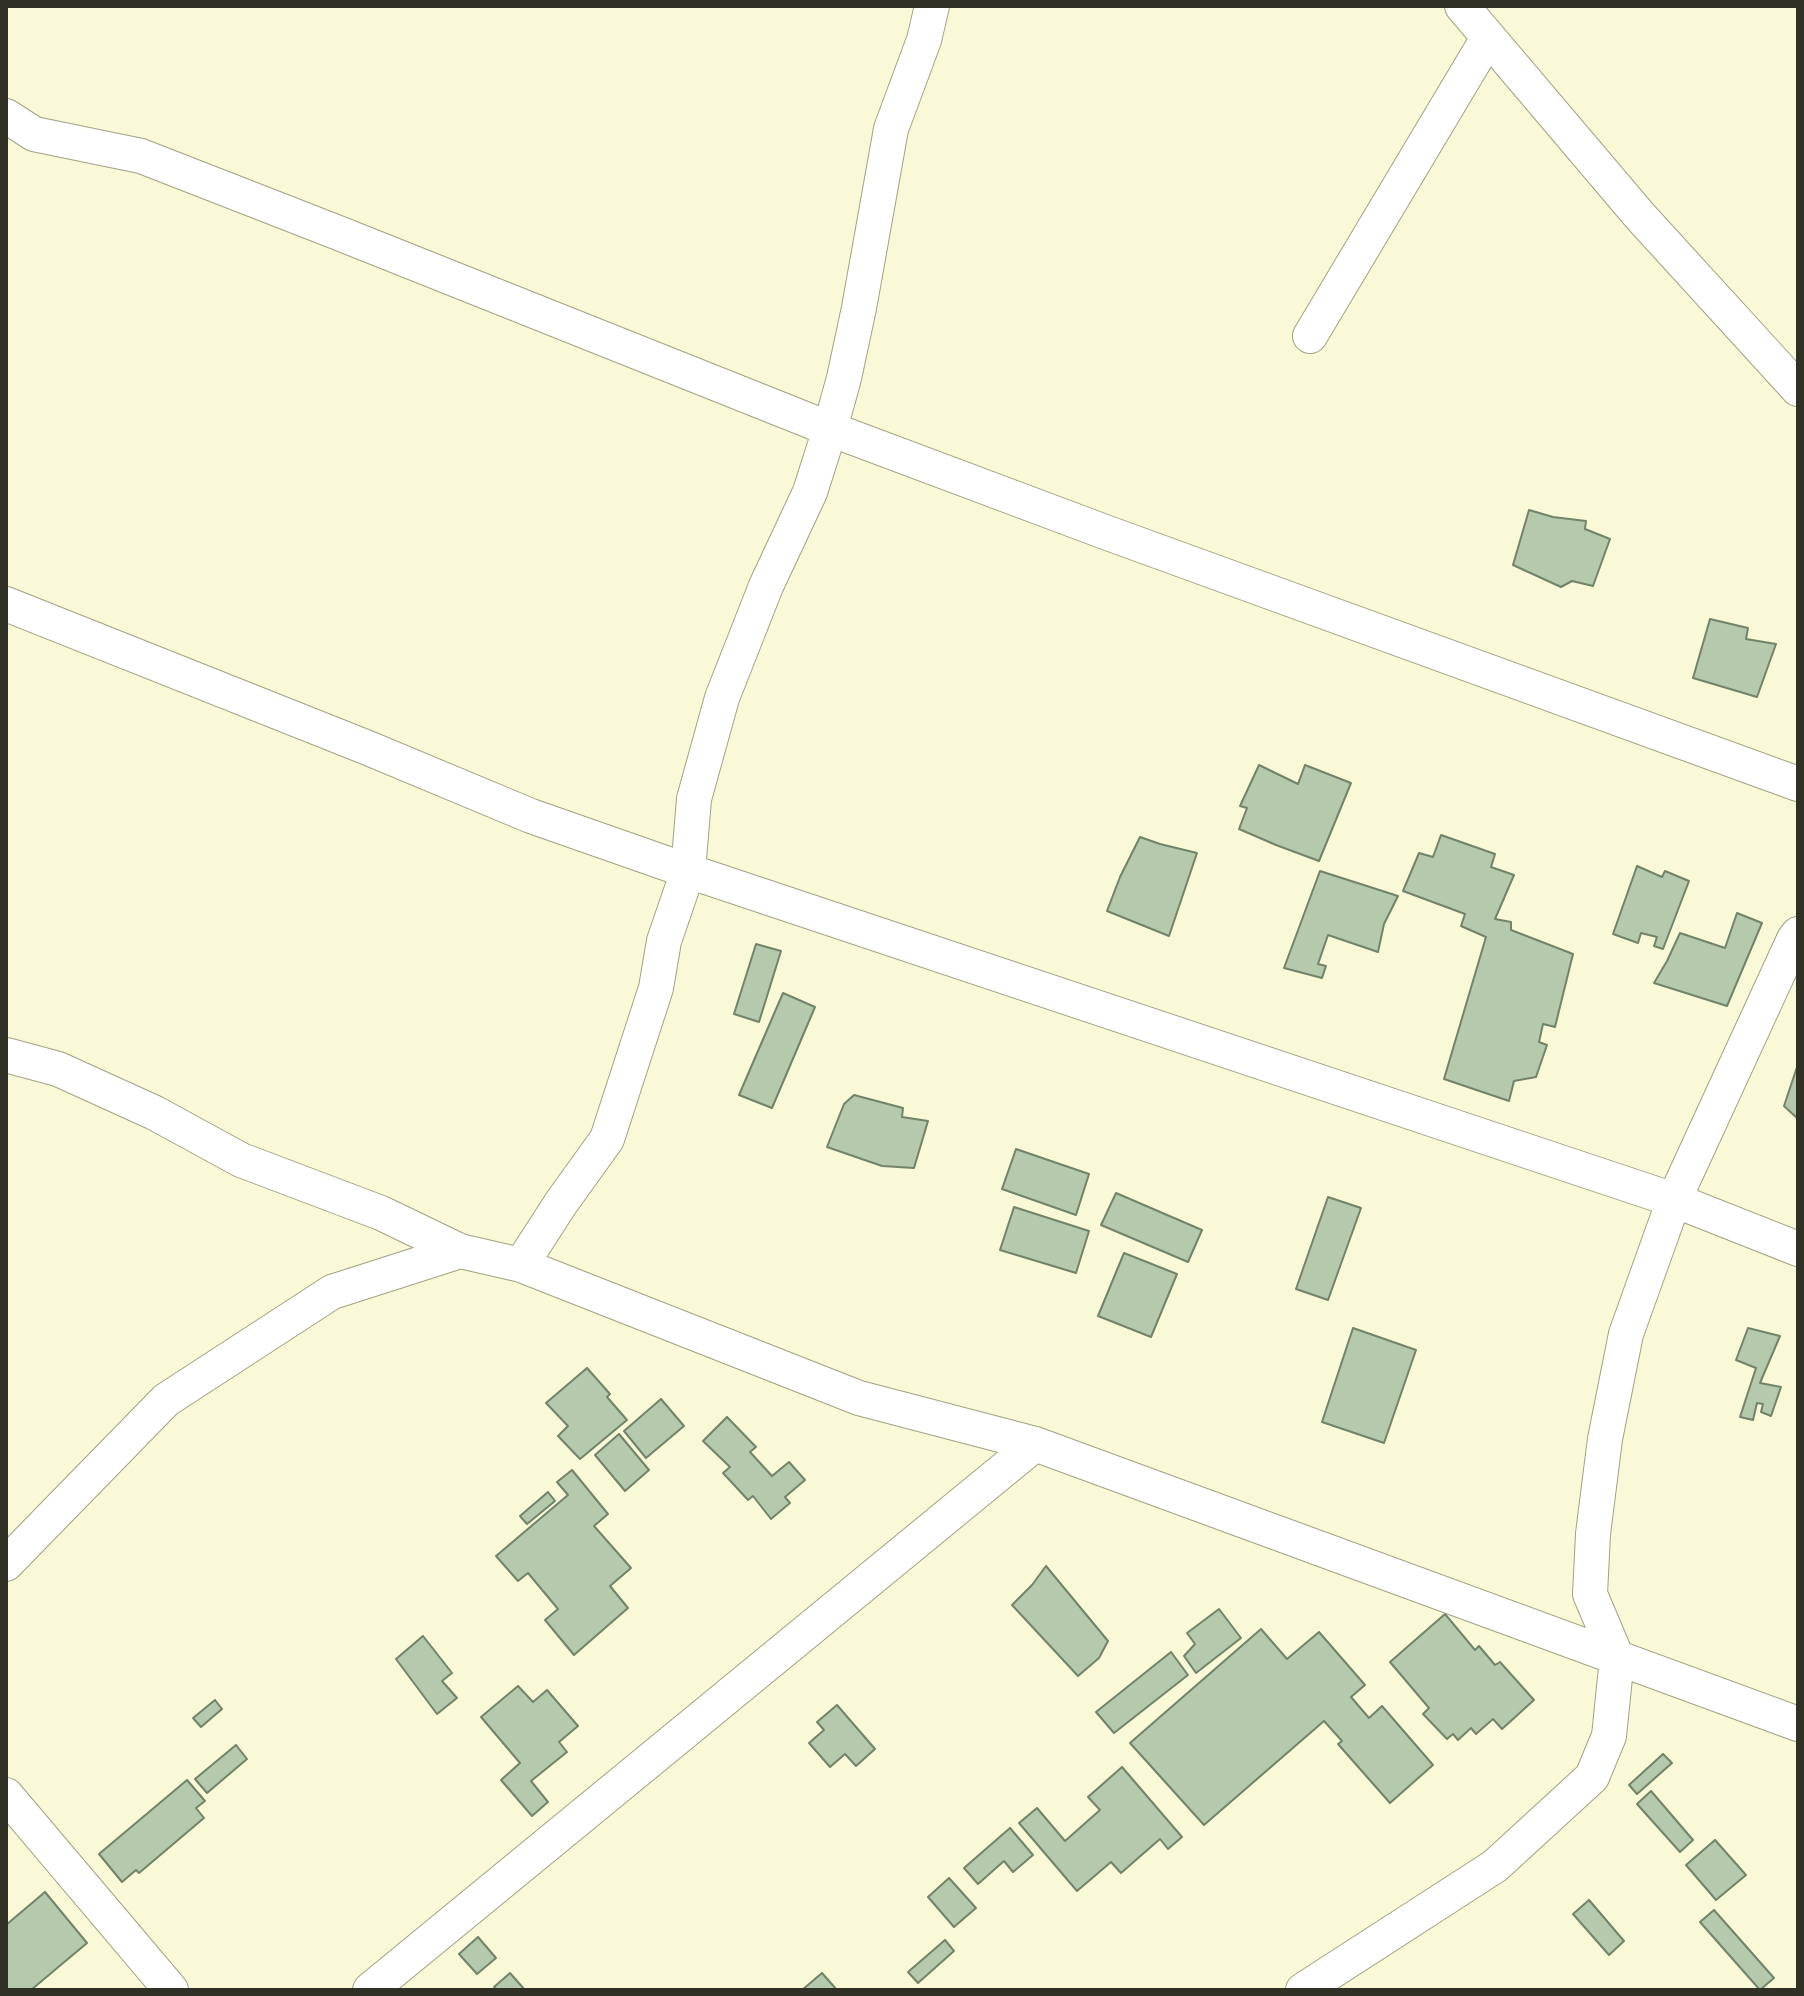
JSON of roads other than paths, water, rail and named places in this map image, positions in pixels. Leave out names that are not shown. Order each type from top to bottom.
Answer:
[{"type":"street","points":[[521,1265],[607,1139],[656,988],[664,941],[688,871],[694,799],[722,698],[766,586],[810,492],[830,429],[859,308],[891,129],[924,40],[932,6]]},
{"type":"street","points":[[1462,6],[1640,216],[1798,389]]},
{"type":"street","points":[[1310,336],[1488,38]]},
{"type":"street","points":[[6,116],[34,134],[141,156],[830,429],[1798,784]]},
{"type":"street","points":[[6,604],[531,816],[1674,1200],[1798,1249]]},
{"type":"street","points":[[1303,1990],[1495,1866],[1592,1777],[1609,1736],[1617,1658],[1590,1594],[1593,1534],[1605,1439],[1626,1334],[1674,1200],[1798,934]]},
{"type":"street","points":[[6,1055],[58,1069],[155,1113],[241,1160],[381,1213],[460,1251],[521,1265],[859,1398],[1035,1444],[1798,1724]]},
{"type":"street","points":[[6,1564],[166,1400],[332,1292],[460,1251]]},
{"type":"street","points":[[370,1990],[1035,1444]]},
{"type":"street","points":[[6,1795],[171,1990]]}]
